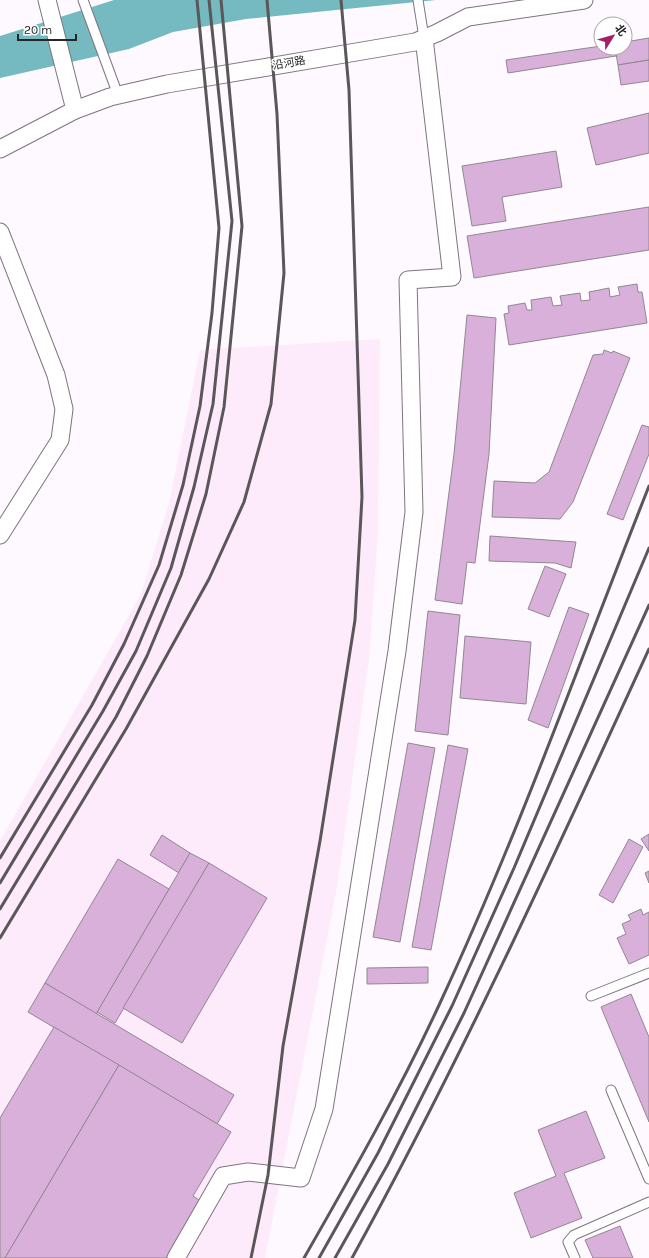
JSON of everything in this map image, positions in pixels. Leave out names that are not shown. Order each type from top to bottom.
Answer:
[{"type":"street","points":[[47,0],[75,110]]},
{"type":"street","name":"沿河路","points":[[0,149],[75,110],[118,95],[168,84],[415,42],[468,17],[584,0]]},
{"type":"street","points":[[176,1258],[223,1176],[248,1172],[301,1178],[324,1110],[397,651],[414,512],[408,280],[452,277],[424,38]]},
{"type":"street","points":[[0,232],[56,375],[64,409],[60,440],[0,536]]},
{"type":"lane","points":[[83,0],[118,95]]},
{"type":"lane","points":[[418,0],[424,38]]},
{"type":"lane","points":[[591,996],[649,973]]},
{"type":"lane","points":[[611,1090],[649,1179]]},
{"type":"lane","points":[[575,1258],[568,1242],[574,1235],[649,1202]]},
{"type":"shaded area","points":[[380,339],[378,532],[369,659],[337,887],[265,1258],[0,1258],[0,841],[141,594],[169,503],[200,350]]},
{"type":"water","points":[[114,0],[436,0],[246,19],[173,32],[129,49],[0,78],[0,36]]},
{"type":"building","points":[[649,38],[649,60],[618,65],[616,56],[633,56],[633,41]]},
{"type":"building","points":[[593,47],[593,56],[616,56],[508,73],[506,60]]},
{"type":"building","points":[[649,60],[649,81],[621,85],[618,65]]},
{"type":"building","points":[[649,113],[649,153],[596,165],[587,128]]},
{"type":"building","points":[[556,151],[562,187],[502,197],[506,221],[472,226],[462,166]]},
{"type":"building","points":[[649,207],[649,250],[474,278],[467,236]]},
{"type":"building","points":[[637,284],[638,292],[642,292],[647,323],[509,345],[504,314],[509,313],[508,306],[525,303],[527,310],[532,310],[531,300],[551,297],[553,306],[562,305],[560,296],[580,293],[581,301],[590,300],[589,292],[609,288],[610,297],[620,295],[618,287]]},
{"type":"building","points":[[467,315],[496,318],[489,454],[475,563],[467,562],[462,604],[435,600],[454,454]]},
{"type":"building","points":[[604,350],[612,353],[613,351],[630,358],[573,502],[560,519],[492,517],[494,481],[535,483],[549,472],[593,355],[603,354]]},
{"type":"building","points":[[642,425],[649,427],[649,454],[623,520],[607,514]]},
{"type":"building","points":[[490,536],[576,542],[571,568],[555,563],[489,561]]},
{"type":"building","points":[[545,566],[566,574],[549,617],[528,609]]},
{"type":"building","points":[[569,607],[589,614],[548,728],[528,720]]},
{"type":"building","points":[[428,611],[460,615],[448,735],[415,731]]},
{"type":"building","points":[[465,636],[531,642],[526,704],[460,698]]},
{"type":"building","points":[[408,743],[435,748],[400,942],[373,937]]},
{"type":"building","points":[[448,745],[468,749],[431,950],[412,947]]},
{"type":"building","points":[[649,834],[649,851],[641,839]]},
{"type":"building","points":[[162,835],[190,853],[179,873],[150,855]]},
{"type":"building","points":[[629,839],[643,847],[613,903],[599,895]]},
{"type":"building","points":[[190,853],[209,863],[115,1023],[97,1012]]},
{"type":"building","points":[[118,859],[169,889],[96,1014],[45,983]]},
{"type":"building","points":[[209,863],[267,898],[182,1043],[123,1008]]},
{"type":"building","points":[[649,871],[649,883],[645,873]]},
{"type":"building","points":[[641,909],[643,915],[649,912],[649,955],[629,964],[617,938],[626,934],[622,924],[631,920],[628,915]]},
{"type":"building","points":[[428,967],[428,983],[367,984],[367,968]]},
{"type":"building","points":[[45,983],[234,1095],[217,1124],[28,1012]]},
{"type":"building","points":[[631,994],[649,1037],[649,1122],[601,1007]]},
{"type":"building","points":[[54,1027],[119,1065],[5,1258],[0,1258],[0,1118]]},
{"type":"building","points":[[119,1065],[231,1132],[193,1196],[205,1204],[173,1258],[5,1258]]},
{"type":"building","points":[[586,1111],[605,1158],[564,1173],[582,1218],[531,1238],[514,1193],[556,1176],[538,1130]]},
{"type":"building","points":[[620,1226],[633,1258],[593,1258],[585,1240]]},
{"type":"railway","points":[[0,858],[92,705],[124,644],[159,565],[183,485],[200,406],[212,313],[219,228],[197,0]]},
{"type":"railway","points":[[0,883],[103,711],[136,651],[171,568],[194,487],[213,404],[232,221],[209,0]]},
{"type":"railway","points":[[0,909],[116,717],[147,656],[181,575],[206,494],[224,407],[242,226],[221,0]]},
{"type":"railway","points":[[0,938],[126,729],[209,579],[244,502],[271,404],[284,273],[277,114],[267,0]]},
{"type":"railway","points":[[251,1258],[268,1175],[283,1046],[320,841],[355,620],[362,497],[349,90],[341,0]]},
{"type":"railway","points":[[304,1258],[358,1163],[409,1068],[469,940],[548,746],[649,486]]},
{"type":"railway","points":[[319,1258],[378,1153],[452,1006],[514,868],[649,548]]},
{"type":"railway","points":[[335,1258],[388,1164],[464,1013],[649,605]]},
{"type":"railway","points":[[352,1258],[469,1032],[542,880],[649,649]]}]
